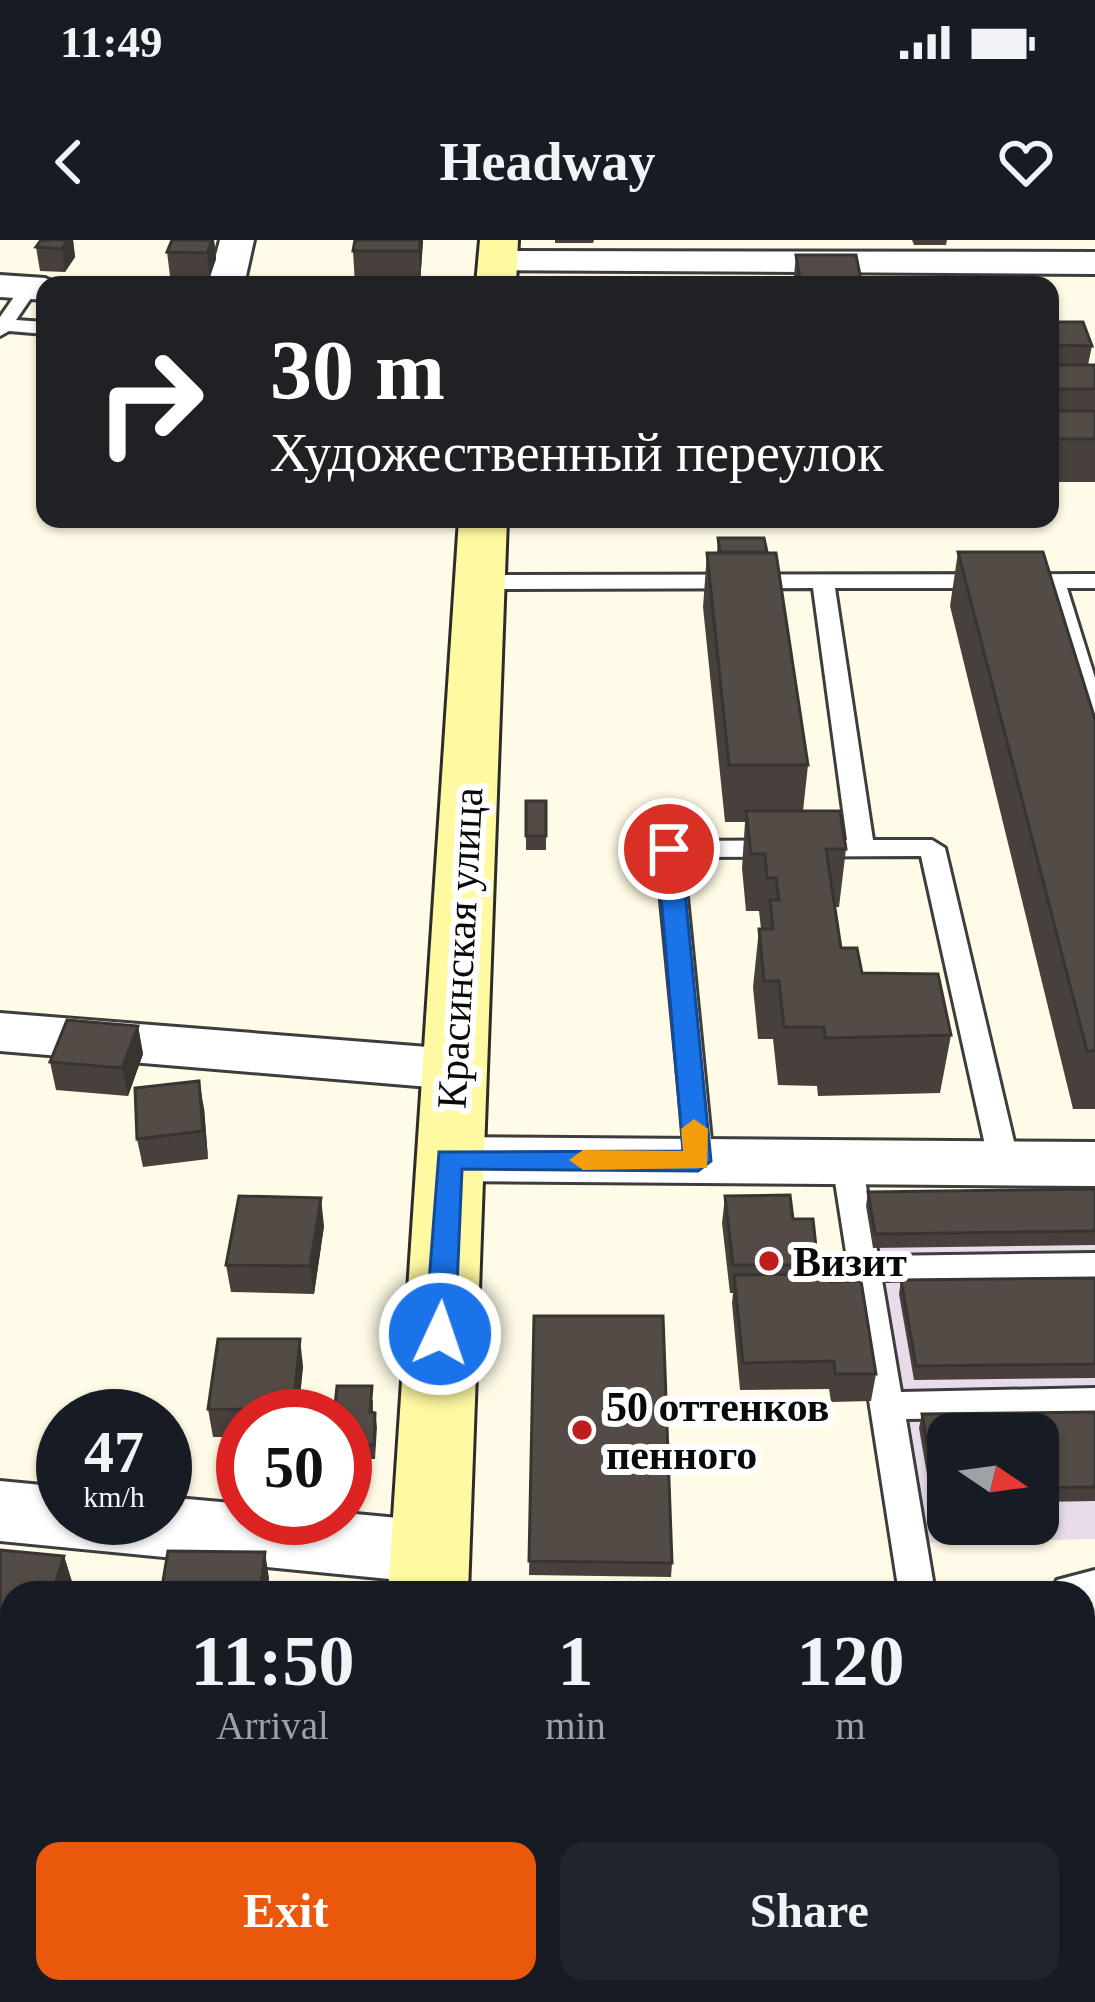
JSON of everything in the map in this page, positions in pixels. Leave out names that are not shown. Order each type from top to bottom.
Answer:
[{"type":"main road","name":"Красинская улица","points":[[429,1573],[482,528]]},
{"type":"street","points":[[228,276],[237,240]]},
{"type":"street","points":[[498,262],[877,251],[1095,263]]},
{"type":"street","points":[[0,1032],[453,1069]]},
{"type":"street","points":[[449,1159],[1095,1164]]},
{"type":"street","points":[[0,1511],[36,1515]]},
{"type":"street","points":[[192,1537],[429,1573]]},
{"type":"lane","points":[[25,288],[2,327],[36,328]]},
{"type":"lane","points":[[823,581],[861,848]]},
{"type":"lane","points":[[1054,581],[1095,716]]},
{"type":"lane","points":[[479,582],[1095,581]]},
{"type":"lane","points":[[698,1161],[669,849],[932,848],[1004,1162]]},
{"type":"lane","points":[[847,1162],[915,1581]]},
{"type":"lane","points":[[864,1268],[1095,1265]]},
{"type":"lane","points":[[887,1406],[1095,1402]]},
{"type":"shaded area","points":[[1095,1195],[1095,1539],[1059,1540],[1059,1413],[927,1413],[927,1543],[910,1543],[854,1198]]},
{"type":"building","points":[[41,240],[67,240],[62,249],[36,247]]},
{"type":"building","points":[[172,240],[212,240],[207,253],[167,252]]},
{"type":"building","points":[[355,240],[420,240],[419,251],[353,251]]},
{"type":"building","points":[[796,255],[856,255],[860,276],[800,276]]},
{"type":"building","points":[[1059,322],[1083,322],[1092,346],[1059,345]]},
{"type":"building","points":[[1059,365],[1095,365],[1095,389],[1059,389]]},
{"type":"building","points":[[1059,411],[1095,411],[1095,439],[1059,439]]},
{"type":"building","points":[[718,538],[764,538],[767,552],[720,552]]},
{"type":"building","points":[[958,552],[1043,552],[1095,719],[1095,1051],[1087,1051]]},
{"type":"building","points":[[707,553],[776,553],[808,765],[729,765]]},
{"type":"building","points":[[526,801],[546,801],[546,836],[526,836]]},
{"type":"building","points":[[746,811],[840,811],[846,849],[826,849],[841,948],[857,948],[862,973],[938,974],[951,1035],[825,1038],[824,1027],[784,1027],[779,981],[764,981],[759,929],[773,929],[770,900],[779,900],[776,878],[767,878],[765,854],[751,854]]},
{"type":"building","points":[[67,1020],[138,1026],[122,1068],[50,1062]]},
{"type":"building","points":[[199,1081],[203,1131],[137,1139],[135,1088]]},
{"type":"building","points":[[1095,1189],[1095,1231],[875,1234],[868,1192]]},
{"type":"building","points":[[790,1195],[793,1219],[813,1219],[816,1247],[800,1248],[801,1265],[733,1265],[725,1196]]},
{"type":"building","points":[[239,1196],[321,1198],[310,1266],[226,1265]]},
{"type":"building","points":[[828,1274],[830,1282],[861,1281],[876,1374],[835,1374],[834,1361],[743,1363],[734,1275]]},
{"type":"building","points":[[1095,1278],[1095,1364],[916,1366],[901,1280]]},
{"type":"building","points":[[534,1316],[663,1316],[672,1563],[529,1561]]},
{"type":"building","points":[[218,1339],[300,1339],[295,1389],[216,1389],[216,1409],[208,1409]]},
{"type":"building","points":[[337,1386],[372,1386],[372,1389]]},
{"type":"building","points":[[1095,1412],[1095,1487],[1059,1488],[1059,1413],[1008,1413]]},
{"type":"building","points":[[0,1550],[64,1556],[56,1581],[0,1581]]},
{"type":"building","points":[[168,1551],[265,1552],[261,1581],[163,1581]]},
{"type":"slow traffic","points":[[583,1160],[698,1161],[694,1129]]},
{"type":"place","name":"Визит","points":[[769,1261]]},
{"type":"place","name":"50 оттенков пенного","points":[[582,1430]]},
{"type":"route","points":[[440,1334],[449,1159],[698,1161],[669,849]]}]
